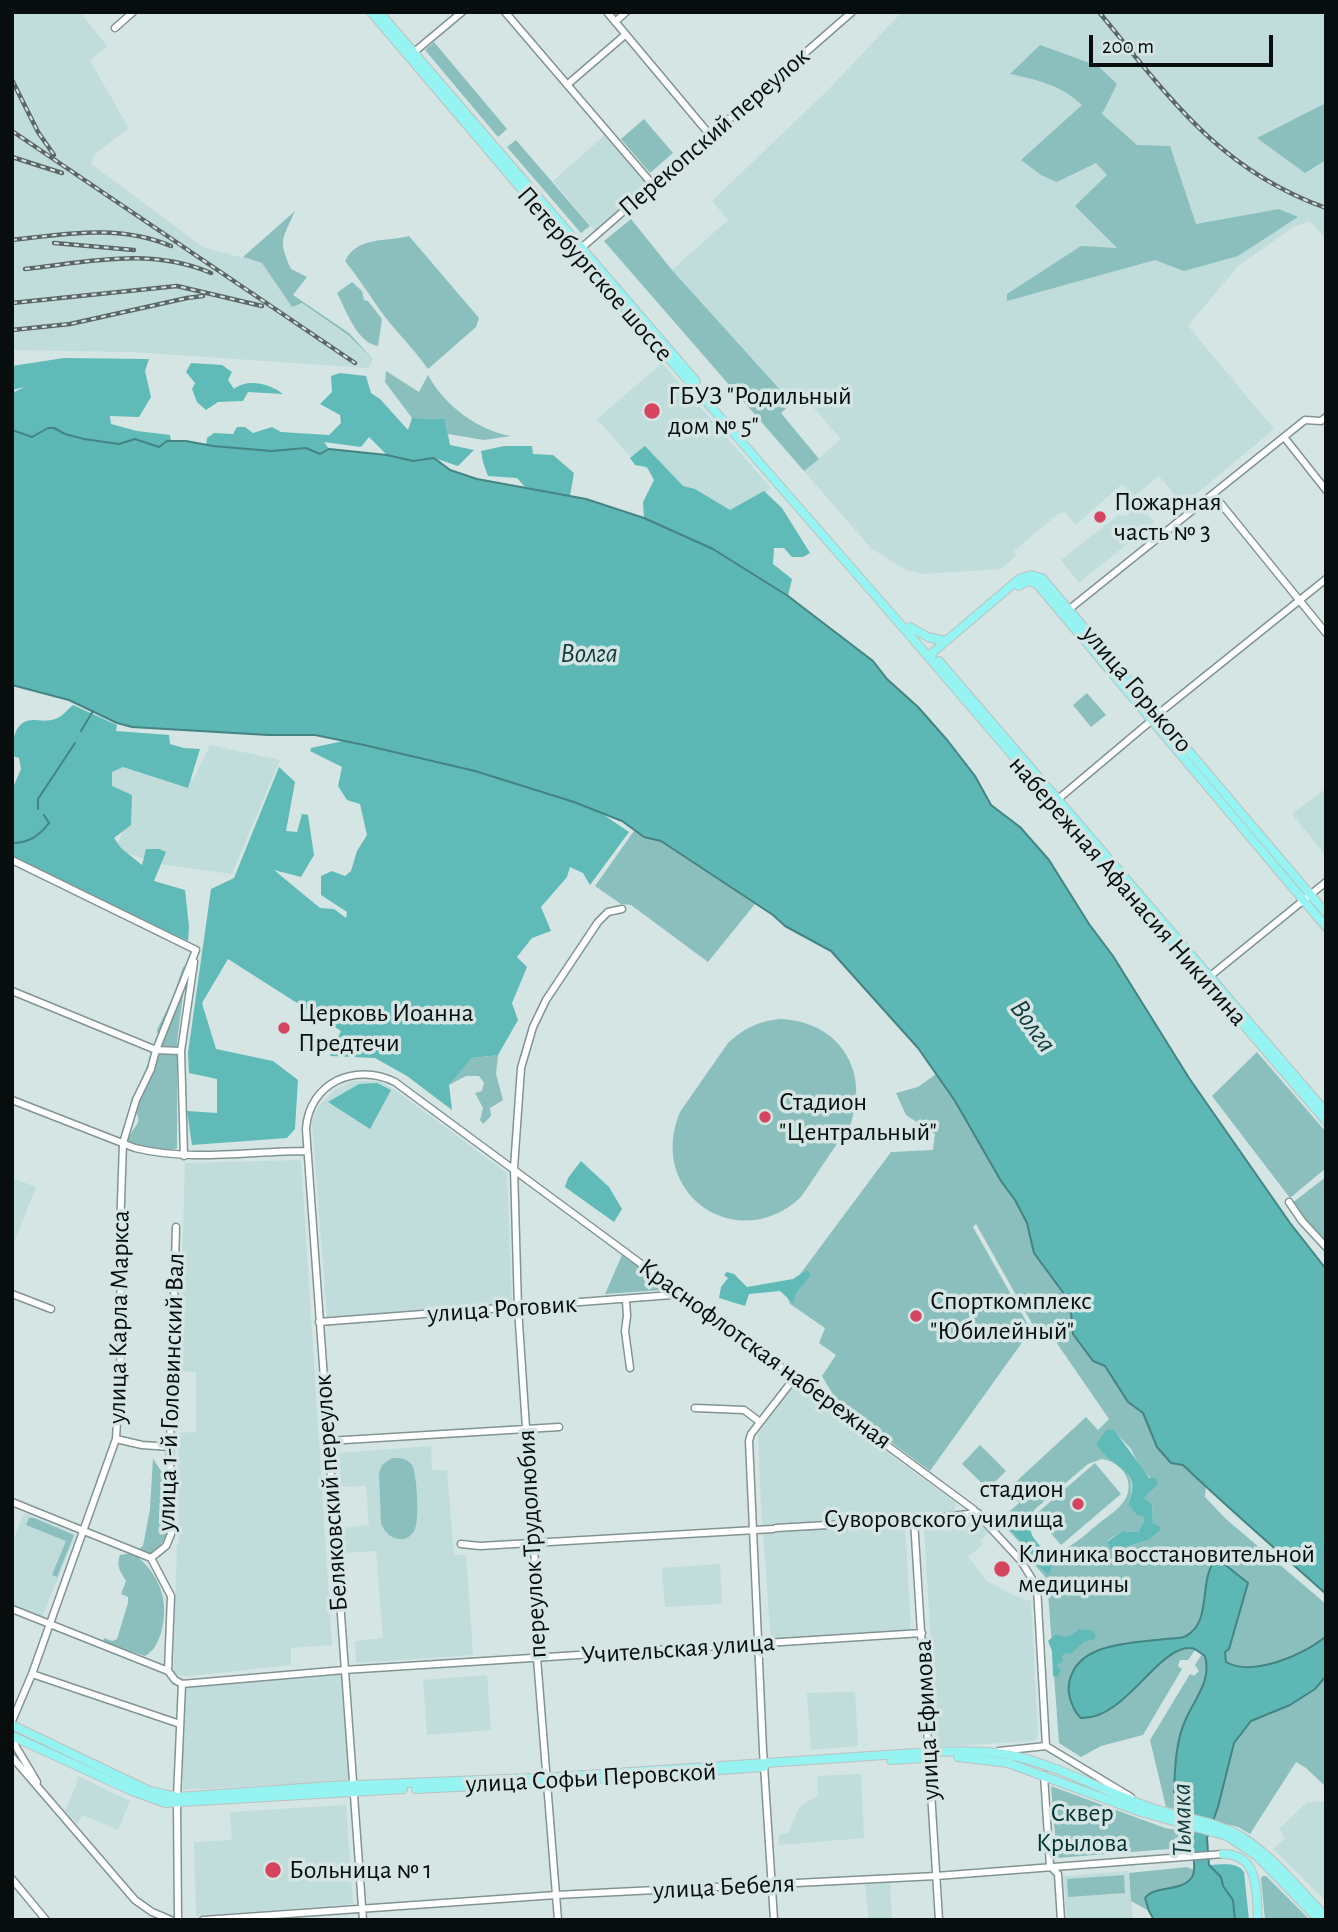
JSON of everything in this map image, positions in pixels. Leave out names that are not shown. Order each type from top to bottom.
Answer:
[{"type":"main road","name":"Петербургское шоссе","points":[[370,12],[933,657]]},
{"type":"main road","name":"Петербургское шоссе","points":[[379,12],[578,250]]},
{"type":"main road","name":"Петербургское шоссе","points":[[669,354],[910,627],[933,657]]},
{"type":"main road","name":"улица Горького","points":[[933,657],[946,641],[1027,575],[1035,575],[1044,580],[1066,612]]},
{"type":"main road","name":"улица Горького","points":[[933,657],[1023,582],[1037,584],[1066,612],[1155,717],[1306,897],[1326,927]]},
{"type":"main road","points":[[910,627],[946,641]]},
{"type":"main road","name":"набережная Афанасия Никитина","points":[[933,657],[1057,800],[1326,1121]]},
{"type":"main road","name":"набережная Афанасия Никитина","points":[[933,657],[1207,979],[1326,1112]]},
{"type":"main road","name":"улица Горького","points":[[1306,897],[1326,913]]},
{"type":"main road","points":[[12,1723],[150,1791],[177,1800]]},
{"type":"main road","points":[[13,1735],[27,1732]]},
{"type":"main road","points":[[13,1735],[154,1801],[177,1800]]},
{"type":"main road","name":"улица Софьи Перовской","points":[[177,1800],[985,1752],[1005,1758]]},
{"type":"main road","name":"улица Софьи Перовской","points":[[929,1755],[1005,1758]]},
{"type":"main road","points":[[1005,1758],[1055,1769],[1166,1816]]},
{"type":"main road","points":[[1005,1758],[1044,1775],[1230,1835],[1258,1849],[1326,1917]]},
{"type":"main road","points":[[1044,1775],[1055,1769]]},
{"type":"main road","points":[[1223,1854],[1230,1848],[1230,1835]]},
{"type":"main road","points":[[1230,1835],[1264,1864],[1319,1920]]},
{"type":"main road","name":"улица Бебеля","points":[[1223,1854],[1244,1860],[1254,1875]]},
{"type":"main road","points":[[1258,1920],[1254,1875],[1257,1868],[1264,1864]]},
{"type":"street","points":[[116,28],[133,12]]},
{"type":"street","points":[[413,53],[462,12]]},
{"type":"street","points":[[505,12],[653,185]]},
{"type":"street","points":[[607,12],[710,135]]},
{"type":"street","points":[[615,22],[626,12]]},
{"type":"street","name":"Перекопский переулок","points":[[578,250],[852,12]]},
{"type":"street","points":[[568,84],[625,35]]},
{"type":"street","points":[[1066,612],[1305,420],[1321,421],[1326,417]]},
{"type":"street","points":[[1284,437],[1326,490]]},
{"type":"street","points":[[1213,494],[1326,634]]},
{"type":"street","points":[[1057,800],[1326,579]]},
{"type":"street","points":[[12,860],[196,950],[181,1051],[184,1156]]},
{"type":"street","points":[[1207,979],[1326,882]]},
{"type":"street","name":"переулок Трудолюбия","points":[[558,1920],[537,1658],[533,1543],[518,1308],[514,1168],[521,1068],[538,1014],[594,926],[608,912],[622,909]]},
{"type":"street","name":"улица Карла Маркса","points":[[12,1723],[85,1531],[116,1439],[121,1348],[122,1143],[136,1100],[151,1069],[196,950]]},
{"type":"street","points":[[12,991],[156,1050],[181,1051]]},
{"type":"street","name":"Краснофлотская набережная","points":[[337,1079],[362,1073],[391,1080],[685,1294],[978,1513],[1026,1566],[1037,1587],[1046,1746]]},
{"type":"street","name":"Беляковский переулок","points":[[337,1079],[321,1092],[311,1107],[306,1125],[363,1920]]},
{"type":"street","points":[[12,1100],[122,1143],[154,1152],[184,1156],[307,1152]]},
{"type":"street","points":[[1289,1202],[1326,1247]]},
{"type":"street","name":"улица 1-й Головинский Вал","points":[[168,1671],[171,1596],[151,1558],[166,1546],[171,1534],[170,1447],[176,1227]]},
{"type":"street","points":[[12,1294],[51,1309]]},
{"type":"street","name":"улица Роговик","points":[[319,1322],[685,1294]]},
{"type":"street","points":[[626,1300],[625,1331],[630,1368]]},
{"type":"street","points":[[774,1920],[748,1441],[796,1376]]},
{"type":"street","points":[[695,1408],[744,1410],[760,1422]]},
{"type":"street","points":[[328,1441],[559,1427]]},
{"type":"street","points":[[116,1439],[142,1445],[170,1447]]},
{"type":"street","points":[[954,1516],[960,1508],[960,1498]]},
{"type":"street","points":[[12,1502],[151,1558]]},
{"type":"street","points":[[461,1544],[480,1546],[752,1530],[914,1520],[978,1513]]},
{"type":"street","name":"улица Ефимова","points":[[914,1520],[939,1920]]},
{"type":"street","points":[[12,1609],[168,1671],[182,1684],[177,1800],[178,1920]]},
{"type":"street","name":"Учительская улица","points":[[182,1684],[344,1670],[922,1633]]},
{"type":"street","points":[[32,1674],[180,1724]]},
{"type":"street","points":[[13,1735],[41,1790]]},
{"type":"street","points":[[985,1752],[1046,1746],[1144,1805]]},
{"type":"street","points":[[25,1758],[29,1751],[36,1748]]},
{"type":"street","points":[[14,1760],[135,1900],[149,1911],[171,1920]]},
{"type":"street","points":[[1044,1775],[1050,1866],[1058,1874],[1061,1920]]},
{"type":"street","name":"улица Бебеля","points":[[203,1920],[556,1895],[936,1876],[1223,1854]]},
{"type":"street","points":[[12,1879],[46,1920]]},
{"type":"shaded area","points":[[12,12],[80,12],[107,46],[90,61],[129,128],[95,154],[91,164],[203,247],[262,263],[292,306],[301,303],[348,335],[373,359],[368,368],[132,352],[12,350]]},
{"type":"shaded area","points":[[902,12],[1326,12],[1326,239],[1310,221],[1294,227],[1238,266],[1188,326],[1274,429],[1183,505],[1159,476],[1133,497],[1122,484],[1076,525],[1065,512],[1058,514],[1014,551],[1017,555],[1001,569],[922,574],[904,569],[871,548],[804,471],[841,439],[804,397],[792,403],[672,270],[728,220],[712,201],[827,91]]},
{"type":"shaded area","points":[[606,134],[649,185],[596,232],[553,181]]},
{"type":"shaded area","points":[[64,358],[149,359],[145,371],[151,397],[139,417],[110,416],[111,424],[137,431],[170,435],[171,441],[159,447],[135,439],[119,444],[84,439],[54,428],[48,428],[32,437],[12,430],[12,393],[25,387],[12,390],[12,366]]},
{"type":"shaded area","points":[[191,363],[222,365],[232,372],[228,380],[234,389],[252,383],[272,387],[283,394],[248,392],[243,401],[218,402],[206,410],[197,402],[192,389],[195,383],[186,372]]},
{"type":"shaded area","points":[[662,363],[771,488],[733,523],[635,462],[597,419]]},
{"type":"shaded area","points":[[340,373],[366,376],[371,393],[380,399],[408,430],[412,418],[445,419],[450,445],[474,450],[458,466],[434,458],[413,461],[387,455],[369,437],[361,447],[324,442],[329,449],[320,455],[306,448],[271,451],[206,445],[207,438],[214,433],[233,434],[237,427],[245,427],[253,433],[272,427],[281,432],[329,435],[341,423],[340,415],[320,404],[332,392],[331,376]]},
{"type":"shaded area","points":[[504,446],[532,446],[533,454],[553,455],[574,473],[570,496],[525,487],[517,478],[488,476],[481,451]]},
{"type":"shaded area","points":[[645,446],[683,486],[695,489],[730,510],[764,491],[782,508],[810,553],[803,557],[792,557],[784,548],[774,548],[773,564],[792,579],[788,596],[713,549],[644,518],[643,502],[654,480],[647,467],[635,465],[630,458]]},
{"type":"shaded area","points":[[1140,505],[1154,522],[1079,583],[1061,560],[1118,515],[1126,516]]},
{"type":"shaded area","points":[[73,705],[117,725],[116,731],[169,735],[170,744],[200,749],[188,788],[123,767],[112,772],[112,786],[132,795],[131,825],[114,838],[121,848],[142,865],[146,849],[166,852],[154,881],[185,890],[188,941],[12,860],[12,790],[21,769],[19,758],[12,756],[15,733],[26,721],[55,719]]},
{"type":"shaded area","points":[[343,741],[475,771],[574,802],[598,811],[629,832],[590,885],[583,873],[570,867],[567,877],[541,907],[551,931],[532,938],[517,957],[527,967],[512,1003],[518,1020],[498,1055],[472,1058],[449,1085],[452,1110],[407,1076],[375,1058],[330,1056],[341,1031],[228,959],[202,1003],[216,1049],[273,1061],[298,1080],[295,1129],[287,1138],[192,1145],[187,1111],[217,1113],[217,1079],[189,1073],[188,1053],[211,889],[234,878],[279,767],[295,782],[286,831],[297,832],[302,814],[308,815],[314,855],[301,877],[274,870],[320,908],[334,909],[346,918],[347,912],[321,895],[321,876],[332,871],[345,876],[351,871],[357,851],[367,835],[360,804],[347,800],[338,786],[342,767],[310,751],[311,748]]},
{"type":"shaded area","points":[[210,745],[280,760],[232,874],[160,864],[115,849],[126,824],[94,752],[193,780]]},
{"type":"shaded area","points":[[1326,788],[1326,856],[1292,814]]},
{"type":"shaded area","points":[[353,1081],[379,1081],[395,1090],[507,1173],[512,1304],[327,1317],[312,1121],[318,1107],[334,1090]]},
{"type":"shaded area","points":[[377,1083],[391,1090],[370,1129],[328,1102],[359,1084]]},
{"type":"shaded area","points":[[301,1160],[332,1645],[291,1648],[291,1665],[188,1676],[173,1675],[179,1543],[178,1433],[196,1432],[196,1372],[179,1371],[185,1163]]},
{"type":"shaded area","points":[[581,1161],[609,1187],[622,1209],[614,1222],[565,1187],[568,1178]]},
{"type":"shaded area","points":[[12,1178],[36,1187],[12,1247]]},
{"type":"shaded area","points":[[807,1270],[811,1275],[796,1293],[793,1303],[780,1291],[749,1294],[745,1306],[719,1298],[721,1287],[728,1278],[724,1275],[727,1272],[734,1274],[747,1287],[793,1279]]},
{"type":"shaded area","points":[[794,1384],[956,1503],[954,1511],[948,1514],[762,1526],[758,1434]]},
{"type":"shaded area","points":[[1106,1430],[1114,1430],[1149,1478],[1156,1478],[1158,1485],[1144,1498],[1152,1504],[1153,1523],[1160,1527],[1160,1531],[1149,1540],[1112,1551],[1107,1542],[1122,1531],[1138,1532],[1144,1521],[1143,1516],[1137,1515],[1128,1504],[1132,1484],[1128,1474],[1096,1444]]},
{"type":"shaded area","points":[[431,1446],[432,1470],[447,1470],[454,1555],[466,1555],[473,1655],[356,1663],[355,1641],[383,1638],[376,1551],[345,1553],[343,1528],[369,1525],[366,1486],[340,1487],[338,1453]]},
{"type":"shaded area","points":[[24,1513],[76,1534],[42,1617],[12,1605],[12,1543]]},
{"type":"shaded area","points":[[1017,1520],[1030,1529],[1035,1541],[1049,1557],[1051,1569],[1048,1575],[1008,1527]]},
{"type":"shaded area","points":[[979,1522],[989,1533],[981,1540],[983,1544],[968,1557],[987,1581],[1017,1597],[1031,1601],[1038,1736],[1034,1741],[937,1747],[924,1526]]},
{"type":"shaded area","points":[[905,1523],[911,1631],[771,1640],[763,1533]]},
{"type":"shaded area","points":[[720,1564],[722,1604],[665,1607],[662,1568]]},
{"type":"shaded area","points":[[1079,1629],[1093,1631],[1096,1636],[1084,1642],[1071,1654],[1065,1653],[1062,1656],[1063,1661],[1057,1665],[1061,1670],[1057,1677],[1053,1676],[1052,1651],[1048,1641],[1056,1634],[1068,1636]]},
{"type":"shaded area","points":[[344,1670],[352,1781],[183,1790],[182,1684]]},
{"type":"shaded area","points":[[487,1675],[491,1730],[427,1735],[423,1680]]},
{"type":"shaded area","points":[[855,1692],[858,1746],[811,1750],[807,1693]]},
{"type":"shaded area","points":[[861,1774],[864,1838],[779,1845],[779,1835],[788,1833],[799,1808],[818,1795],[817,1776]]},
{"type":"shaded area","points":[[78,1776],[130,1801],[118,1830],[82,1815],[77,1824],[65,1811]]},
{"type":"shaded area","points":[[1326,1801],[1326,1901],[1273,1849],[1285,1838],[1279,1829],[1307,1802]]},
{"type":"shaded area","name":"Больница № 1","points":[[346,1805],[353,1904],[196,1916],[194,1842],[232,1840],[230,1812]]},
{"type":"shaded area","points":[[1209,1865],[1233,1865],[1244,1872],[1249,1920],[1235,1920],[1233,1900],[1223,1886],[1221,1877]]},
{"type":"shaded area","points":[[1128,1871],[1133,1920],[1067,1920],[1063,1876]]},
{"type":"shaded area","points":[[890,1882],[892,1920],[869,1920],[865,1883]]},
{"type":"green space","points":[[434,42],[507,129],[498,137],[425,50]]},
{"type":"green space","points":[[1040,45],[1098,66],[1117,84],[1102,114],[1137,145],[1170,146],[1196,224],[1279,209],[1298,217],[1238,256],[1184,271],[1155,260],[1007,301],[1007,294],[1081,246],[1117,248],[1075,206],[1107,175],[1096,163],[1057,182],[1041,175],[1021,160],[1082,105],[1057,88],[1010,74]]},
{"type":"green space","points":[[1326,103],[1326,160],[1305,173],[1257,138]]},
{"type":"green space","points":[[644,119],[673,153],[650,173],[621,139]]},
{"type":"green space","points":[[516,140],[590,226],[581,233],[507,147]]},
{"type":"green space","points":[[295,211],[283,240],[284,252],[291,269],[307,277],[293,295],[349,333],[373,359],[348,335],[302,303],[292,307],[262,263],[243,257]]},
{"type":"green space","points":[[631,219],[672,270],[792,403],[781,413],[819,459],[804,471],[604,241]]},
{"type":"green space","points":[[409,236],[479,318],[476,327],[428,369],[345,261],[350,253],[364,244]]},
{"type":"green space","points":[[352,282],[382,319],[378,346],[371,344],[358,332],[337,293]]},
{"type":"green space","points":[[386,371],[419,392],[428,375],[452,406],[474,422],[511,436],[484,440],[448,434],[445,419],[412,418],[385,382]]},
{"type":"green space","points":[[1087,693],[1106,715],[1091,727],[1073,705]]},
{"type":"green space","points":[[634,831],[644,837],[661,841],[755,904],[708,962],[631,905],[621,904],[595,886]]},
{"type":"green space","points":[[187,966],[177,1041],[177,1148],[166,1151],[152,1150],[128,1140],[138,1123],[138,1116],[131,1104],[158,1037],[157,1030],[173,997],[183,967]]},
{"type":"green space","name":"Стадион \"Центральный\"","points":[[780,1019],[818,1028],[833,1038],[844,1051],[852,1066],[856,1084],[856,1103],[851,1123],[801,1197],[776,1214],[750,1220],[726,1218],[704,1207],[686,1190],[676,1168],[673,1141],[680,1112],[728,1043],[752,1026]]},
{"type":"green space","points":[[1257,1052],[1326,1132],[1326,1168],[1290,1198],[1212,1096]]},
{"type":"green space","points":[[498,1055],[496,1074],[503,1100],[490,1108],[491,1116],[483,1124],[480,1120],[483,1108],[475,1093],[482,1091],[484,1083],[479,1076],[466,1076],[449,1085],[472,1058]]},
{"type":"green space","points":[[936,1074],[1015,1200],[1027,1223],[1034,1253],[1070,1302],[1073,1334],[1093,1361],[1105,1366],[1128,1402],[1143,1413],[1157,1447],[1171,1463],[1182,1465],[1206,1487],[1205,1497],[1226,1519],[1326,1604],[1326,1636],[1305,1650],[1278,1662],[1250,1667],[1226,1662],[1225,1651],[1229,1649],[1247,1583],[1223,1563],[1209,1570],[1197,1627],[1185,1637],[1141,1642],[1080,1661],[1072,1672],[1068,1687],[1072,1707],[1178,1651],[1195,1650],[1188,1660],[1180,1660],[1178,1666],[1182,1669],[1143,1735],[1101,1746],[1081,1757],[1059,1743],[1047,1579],[1034,1564],[1037,1561],[997,1518],[1019,1503],[1007,1490],[1086,1417],[1098,1430],[1109,1419],[1045,1326],[1034,1327],[976,1224],[973,1227],[1031,1330],[930,1471],[838,1403],[822,1376],[836,1355],[819,1343],[825,1328],[790,1304],[786,1293],[891,1152],[933,1150],[935,1134],[906,1115],[896,1093],[918,1087]],"holes":[[[1114,1431],[1131,1449],[1141,1469],[1158,1485],[1144,1498],[1152,1504],[1153,1523],[1160,1531],[1149,1540],[1112,1551],[1107,1541],[1122,1531],[1138,1532],[1144,1521],[1143,1516],[1128,1504],[1130,1478],[1112,1461]],[[1102,1459],[1115,1464],[1124,1472],[1129,1484],[1123,1502],[1067,1548],[1050,1551],[1042,1547],[1034,1539],[1030,1527],[1035,1509],[1088,1464]]]},
{"type":"green space","points":[[1326,1177],[1326,1243],[1292,1203]]},
{"type":"green space","points":[[622,1255],[668,1287],[662,1290],[605,1294]]},
{"type":"green space","points":[[980,1445],[1006,1471],[988,1489],[962,1464]]},
{"type":"green space","points":[[153,1458],[170,1491],[171,1513],[167,1534],[162,1543],[147,1555],[141,1552],[140,1548],[143,1546],[150,1509]]},
{"type":"green space","points":[[392,1458],[401,1458],[412,1465],[416,1487],[416,1526],[410,1536],[400,1539],[386,1532],[381,1523],[379,1473],[382,1465]]},
{"type":"green space","name":"стадион Суворовского училища","points":[[1095,1463],[1121,1494],[1061,1545],[1035,1515]]},
{"type":"green space","points":[[29,1518],[74,1535],[57,1577],[52,1575],[66,1541],[26,1525]]},
{"type":"green space","points":[[133,1553],[156,1579],[163,1599],[161,1633],[151,1652],[145,1656],[103,1642],[104,1638],[112,1641],[117,1639],[128,1603],[128,1597],[121,1594],[126,1581],[118,1562],[120,1555]]},
{"type":"green space","points":[[1195,1650],[1198,1651],[1205,1656],[1206,1674],[1184,1722],[1176,1756],[1174,1794],[1182,1811],[1166,1807],[1150,1740],[1190,1674],[1194,1676],[1199,1671],[1195,1665],[1202,1654]]},
{"type":"green space","points":[[1326,1676],[1326,1787],[1296,1762],[1250,1834],[1238,1827],[1213,1821],[1234,1743],[1251,1721],[1290,1705],[1315,1689]]},
{"type":"green space","name":"Сквер Крылова","points":[[1051,1786],[1165,1828],[1183,1831],[1181,1848],[1057,1858]]},
{"type":"green space","points":[[1187,1867],[1194,1870],[1192,1876],[1183,1884],[1153,1891],[1146,1904],[1149,1911],[1131,1901],[1129,1873]]},
{"type":"green space","points":[[1124,1875],[1125,1893],[1068,1897],[1067,1879]]},
{"type":"green space","points":[[1263,1876],[1266,1876],[1310,1920],[1265,1920]]},
{"type":"water","name":"Волга","points":[[48,428],[84,439],[119,444],[135,439],[159,447],[167,441],[186,441],[271,451],[306,448],[320,454],[329,449],[387,455],[413,461],[434,458],[450,470],[477,479],[586,499],[644,518],[713,549],[788,596],[873,661],[948,741],[975,776],[991,805],[1020,827],[1049,860],[1189,1078],[1290,1223],[1326,1269],[1326,1594],[1183,1465],[1171,1463],[1157,1447],[1143,1413],[1128,1402],[1105,1366],[1093,1361],[1073,1334],[1070,1302],[1034,1253],[1027,1223],[955,1101],[918,1048],[831,951],[785,926],[773,915],[661,841],[644,837],[622,821],[574,802],[475,771],[315,735],[132,727],[117,723],[69,700],[12,685],[12,430],[32,437]]},
{"type":"water","points":[[1214,1562],[1223,1563],[1248,1583],[1229,1649],[1225,1652],[1226,1662],[1250,1667],[1278,1662],[1305,1650],[1326,1636],[1326,1676],[1315,1689],[1290,1705],[1251,1721],[1234,1743],[1218,1807],[1207,1838],[1209,1865],[1221,1877],[1223,1886],[1233,1900],[1235,1920],[1154,1920],[1145,1898],[1155,1891],[1182,1885],[1194,1872],[1192,1846],[1175,1796],[1174,1781],[1176,1754],[1182,1729],[1206,1674],[1205,1656],[1192,1648],[1178,1651],[1165,1659],[1112,1708],[1097,1716],[1081,1718],[1078,1715],[1070,1697],[1069,1684],[1074,1670],[1094,1652],[1122,1644],[1181,1638],[1194,1630],[1202,1611],[1207,1580]]},
{"type":"waterway","points":[[81,731],[93,711]]},
{"type":"waterway","points":[[38,809],[38,799],[75,743]]},
{"type":"waterway","points":[[12,843],[29,840],[41,832],[49,823],[44,815]]},
{"type":"railway","points":[[1099,12],[1173,101],[1225,151],[1288,192],[1326,208]]},
{"type":"railway","points":[[12,80],[38,132],[54,155]]},
{"type":"railway","points":[[12,131],[355,363]]},
{"type":"railway","points":[[12,157],[62,173]]},
{"type":"railway","points":[[12,240],[92,232],[132,235],[171,246]]},
{"type":"railway","points":[[54,243],[134,250]]},
{"type":"railway","points":[[25,269],[96,260],[142,258],[165,260],[211,273]]},
{"type":"railway","points":[[12,303],[177,286],[262,306]]},
{"type":"railway","points":[[12,330],[70,324],[203,296]]},
{"type":"place","name":"ГБУЗ \"Родильный дом № 5\"","points":[[652,411]]},
{"type":"place","name":"Пожарная часть № 3","points":[[1100,517]]},
{"type":"place","name":"Церковь Иоанна Предтечи","points":[[284,1028]]},
{"type":"place","name":"Стадион \"Центральный\"","points":[[765,1117]]},
{"type":"place","name":"Спорткомплекс \"Юбилейный\"","points":[[916,1316]]},
{"type":"place","name":"стадион Суворовского училища","points":[[1078,1504]]},
{"type":"place","name":"Клиника восстановительной медицины","points":[[1002,1569]]},
{"type":"place","name":"Больница № 1","points":[[273,1870]]},
{"type":"water label","name":"Тьмака","points":[[1182,1820]]}]
